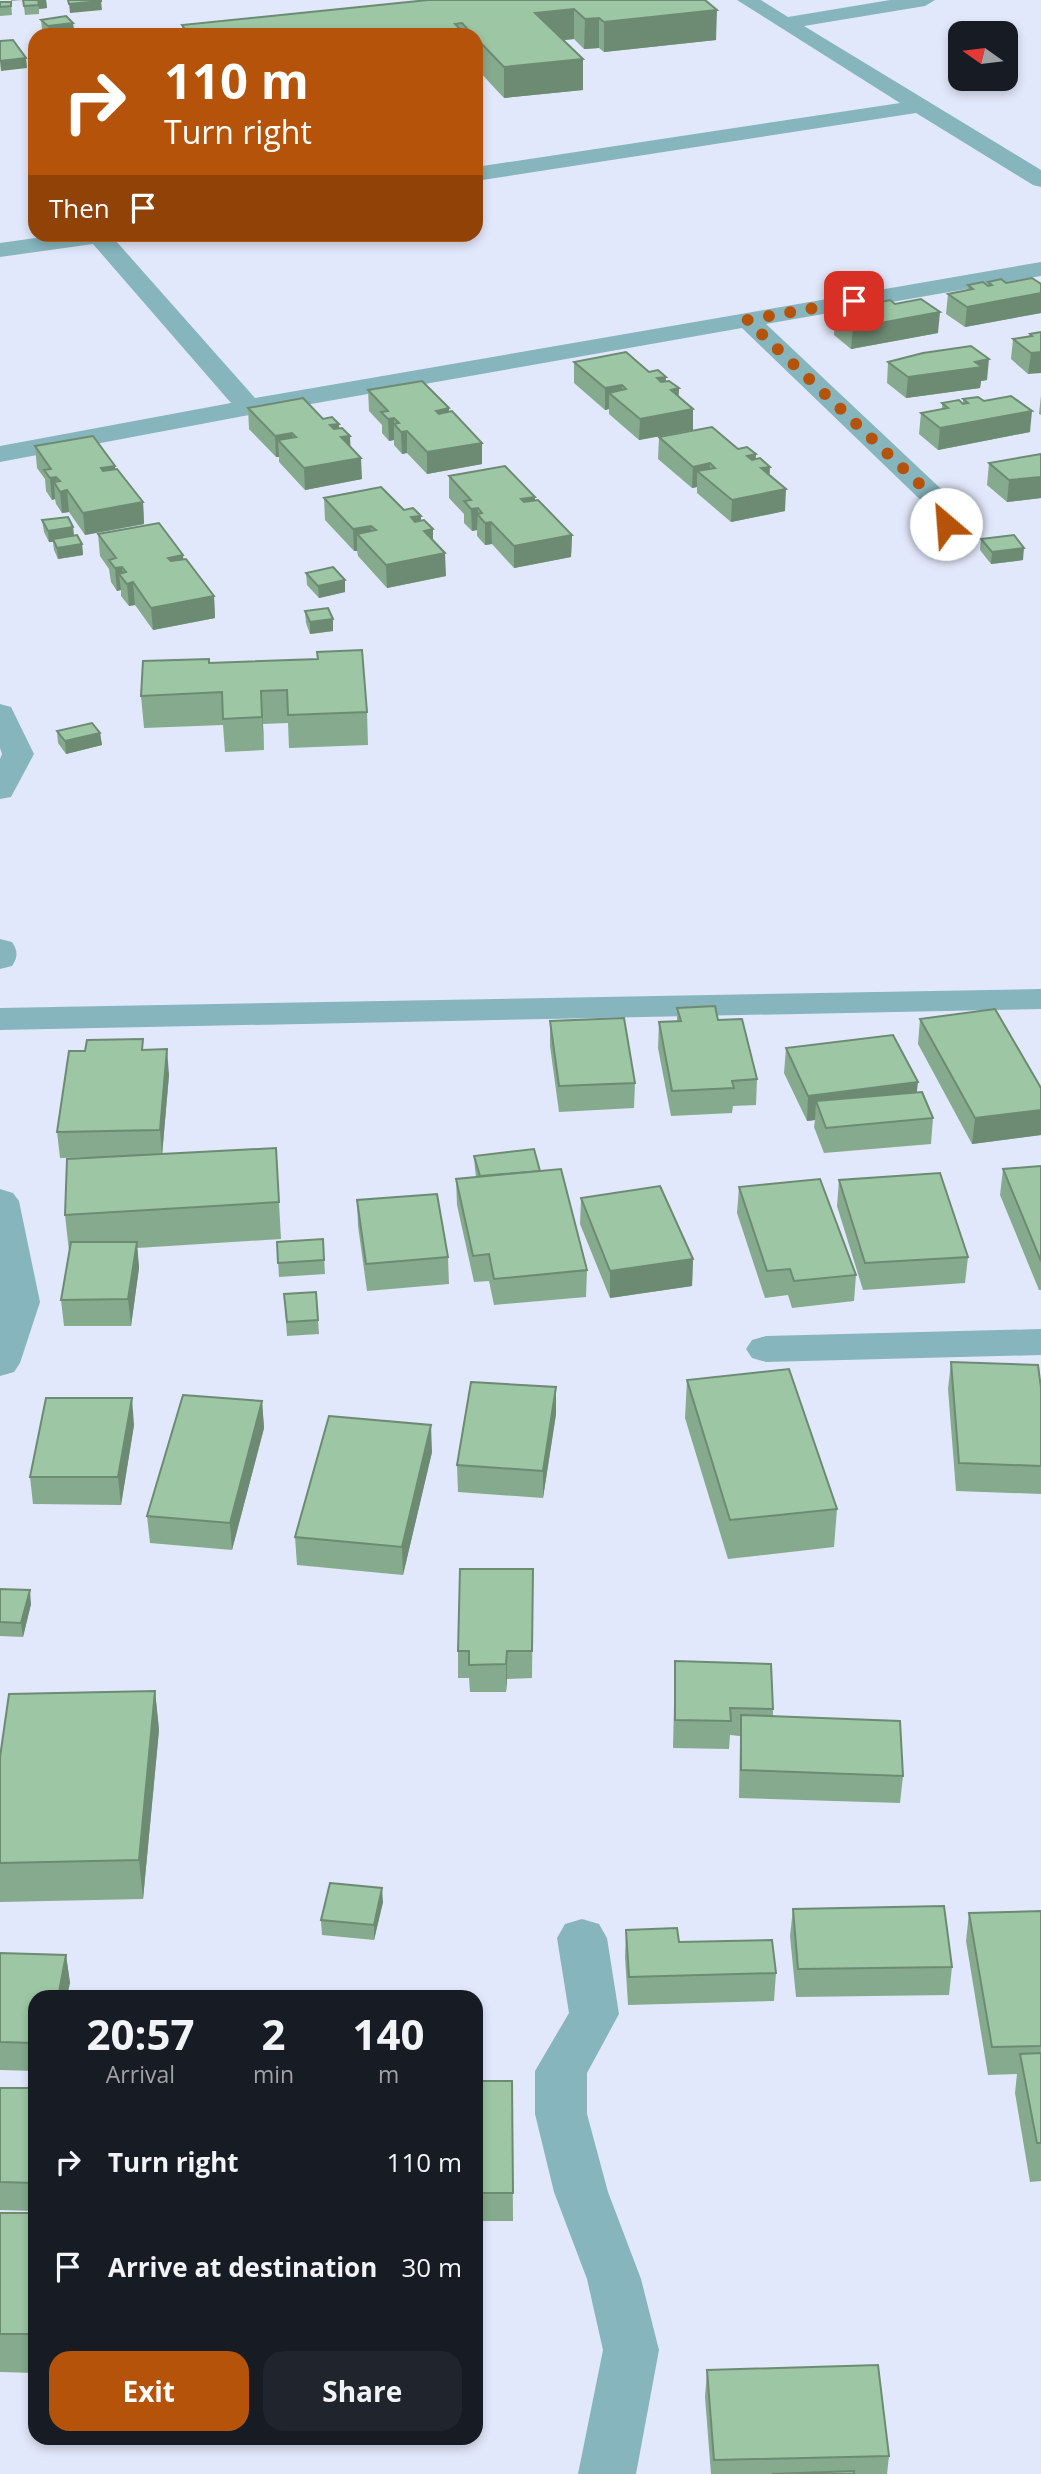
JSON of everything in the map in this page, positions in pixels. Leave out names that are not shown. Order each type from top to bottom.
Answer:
[{"type":"street","points":[[747,0],[1041,180]]},
{"type":"street","points":[[767,12],[845,0]]},
{"type":"street","points":[[787,23],[924,0]]},
{"type":"street","points":[[483,173],[919,106]]},
{"type":"street","points":[[0,250],[62,242]]},
{"type":"street","points":[[114,242],[249,407]]},
{"type":"street","points":[[0,453],[1041,269]]},
{"type":"street","points":[[747,320],[946,509],[946,524]]},
{"type":"street","points":[[0,713],[18,754],[0,790]]},
{"type":"street","points":[[0,949],[0,959]]},
{"type":"street","points":[[0,1019],[1041,999]]},
{"type":"street","points":[[0,1201],[20,1301],[0,1363]]},
{"type":"street","points":[[766,1349],[1041,1342]]},
{"type":"street","points":[[582,1938],[594,2014],[561,2071],[561,2114],[581,2192],[614,2279],[631,2350],[607,2474]]},
{"type":"building","points":[[23,0],[38,0],[39,5],[24,6]]},
{"type":"building","points":[[68,0],[101,0],[101,1],[69,4]]},
{"type":"building","points":[[428,0],[705,0],[717,10],[604,22],[599,18],[585,19],[574,9],[535,13],[583,59],[504,67],[483,45],[483,28],[467,28],[462,23],[455,24],[459,28],[184,28],[182,25]]},
{"type":"building","points":[[0,2],[11,2],[11,6],[0,7]]},
{"type":"building","points":[[66,16],[73,23],[48,26],[41,20]]},
{"type":"building","points":[[13,40],[26,58],[0,61],[0,41]]},
{"type":"building","points":[[1032,278],[1041,284],[1041,293],[967,307],[948,294],[973,289],[968,285],[983,282],[988,286],[992,285],[988,282],[1001,279],[1006,283]]},
{"type":"building","points":[[921,299],[940,312],[853,328],[835,315],[861,310],[856,306],[871,303],[880,306],[876,303],[890,300],[895,304]]},
{"type":"building","points":[[1041,332],[1041,352],[1031,353],[1013,339],[1032,336],[1030,334]]},
{"type":"building","points":[[971,346],[989,359],[975,362],[982,367],[908,377],[888,362],[923,353]]},
{"type":"building","points":[[626,352],[649,372],[658,370],[666,377],[657,378],[661,382],[669,381],[679,388],[671,390],[693,409],[640,419],[609,393],[626,389],[622,385],[605,388],[574,362]]},
{"type":"building","points":[[422,381],[449,408],[436,411],[439,414],[452,411],[482,443],[427,452],[407,431],[401,432],[394,424],[399,423],[394,418],[388,419],[381,412],[388,411],[368,390]]},
{"type":"building","points":[[1011,396],[1032,411],[940,428],[921,413],[948,408],[942,403],[959,400],[963,404],[968,403],[963,399],[978,397],[984,401]]},
{"type":"building","points":[[303,398],[323,419],[332,417],[339,424],[330,425],[334,429],[342,428],[350,436],[341,437],[361,458],[304,468],[278,440],[296,437],[292,433],[275,436],[248,408]]},
{"type":"building","points":[[712,427],[738,449],[747,447],[756,454],[747,456],[752,460],[760,458],[770,467],[761,468],[786,489],[732,500],[697,471],[715,468],[710,463],[693,467],[659,437]]},
{"type":"building","points":[[93,436],[115,466],[101,468],[103,471],[117,469],[143,502],[83,513],[67,490],[60,492],[54,482],[60,481],[56,477],[50,478],[44,470],[51,469],[35,446]]},
{"type":"building","points":[[1041,454],[1041,477],[1009,480],[989,463]]},
{"type":"building","points":[[505,466],[535,497],[521,499],[524,502],[538,500],[572,535],[514,546],[491,522],[485,523],[477,514],[482,513],[478,508],[471,509],[464,501],[471,500],[449,476]]},
{"type":"building","points":[[381,487],[404,510],[413,508],[421,516],[411,517],[415,522],[424,520],[433,529],[424,531],[445,553],[386,565],[357,534],[376,530],[371,526],[353,529],[324,498]]},
{"type":"building","points":[[68,517],[73,527],[48,531],[42,520]]},
{"type":"building","points":[[159,523],[183,555],[168,558],[171,561],[186,559],[214,596],[151,608],[133,582],[127,584],[119,574],[126,572],[122,567],[115,568],[109,560],[116,558],[98,534]]},
{"type":"building","points":[[77,535],[82,544],[57,548],[53,539]]},
{"type":"building","points":[[1014,535],[1024,548],[992,552],[981,539]]},
{"type":"building","points":[[333,567],[345,580],[318,586],[306,573]]},
{"type":"building","points":[[328,608],[333,619],[310,622],[305,611]]},
{"type":"building","points":[[362,650],[367,712],[288,715],[287,690],[261,691],[262,717],[223,719],[222,692],[141,696],[143,661],[209,659],[209,663],[318,659],[317,652]]},
{"type":"building","points":[[92,723],[100,733],[65,741],[57,731]]},
{"type":"building","points":[[715,1006],[718,1020],[742,1019],[757,1079],[732,1081],[734,1088],[672,1091],[659,1022],[681,1021],[677,1008]]},
{"type":"building","points":[[995,1009],[1041,1088],[1041,1110],[975,1118],[920,1019]]},
{"type":"building","points":[[624,1018],[635,1083],[559,1086],[550,1021]]},
{"type":"building","points":[[893,1035],[918,1082],[808,1096],[786,1048]]},
{"type":"building","points":[[143,1039],[142,1050],[167,1049],[160,1130],[57,1132],[69,1051],[85,1051],[87,1040]]},
{"type":"building","points":[[922,1092],[933,1118],[826,1128],[816,1101]]},
{"type":"building","points":[[276,1148],[279,1202],[65,1215],[67,1159]]},
{"type":"building","points":[[534,1149],[540,1171],[480,1176],[474,1156]]},
{"type":"building","points":[[1041,1166],[1041,1261],[1003,1169]]},
{"type":"building","points":[[561,1169],[587,1270],[494,1279],[489,1254],[473,1256],[456,1179]]},
{"type":"building","points":[[940,1173],[968,1257],[865,1263],[839,1180]]},
{"type":"building","points":[[820,1179],[856,1275],[794,1281],[790,1269],[767,1271],[739,1187]]},
{"type":"building","points":[[660,1186],[693,1259],[610,1271],[581,1198]]},
{"type":"building","points":[[437,1194],[448,1257],[366,1264],[357,1200]]},
{"type":"building","points":[[323,1239],[324,1260],[278,1263],[277,1242]]},
{"type":"building","points":[[71,1242],[137,1242],[128,1299],[61,1300]]},
{"type":"building","points":[[316,1292],[318,1320],[287,1322],[284,1294]]},
{"type":"building","points":[[951,1362],[1038,1365],[1041,1388],[1041,1466],[959,1463]]},
{"type":"building","points":[[789,1369],[837,1509],[730,1520],[687,1380]]},
{"type":"building","points":[[471,1382],[556,1387],[543,1471],[457,1465]]},
{"type":"building","points":[[183,1395],[262,1401],[230,1523],[147,1516]]},
{"type":"building","points":[[46,1398],[132,1398],[118,1477],[30,1477]]},
{"type":"building","points":[[329,1416],[431,1425],[402,1547],[295,1537]]},
{"type":"building","points":[[460,1569],[533,1569],[532,1651],[507,1651],[506,1664],[469,1665],[469,1651],[458,1651]]},
{"type":"building","points":[[0,1589],[30,1590],[21,1623],[0,1622]]},
{"type":"building","points":[[675,1661],[771,1664],[773,1709],[730,1708],[731,1721],[675,1720]]},
{"type":"building","points":[[155,1691],[139,1860],[0,1863],[0,1757],[9,1694]]},
{"type":"building","points":[[741,1715],[900,1721],[903,1776],[741,1770]]},
{"type":"building","points":[[330,1883],[382,1888],[374,1925],[321,1920]]},
{"type":"building","points":[[944,1906],[952,1967],[798,1969],[793,1909]]},
{"type":"building","points":[[1041,1911],[1041,2046],[992,2047],[969,1913]]},
{"type":"building","points":[[677,1928],[679,1942],[772,1940],[776,1973],[629,1977],[626,1930]]},
{"type":"building","points":[[0,1953],[66,1955],[59,1990],[28,1990],[28,2043],[0,2042]]},
{"type":"building","points":[[1041,2053],[1041,2143],[1037,2143],[1020,2054]]},
{"type":"building","points":[[483,2081],[512,2081],[513,2193],[483,2193]]},
{"type":"building","points":[[0,2088],[28,2088],[28,2183],[0,2182]]},
{"type":"building","points":[[0,2213],[28,2213],[28,2334],[0,2334]]},
{"type":"building","points":[[878,2365],[889,2456],[714,2460],[707,2370]]},
{"type":"building","points":[[854,2471],[854,2474],[772,2474]]},
{"type":"route","points":[[854,301],[747,320],[946,509],[946,524]]}]
